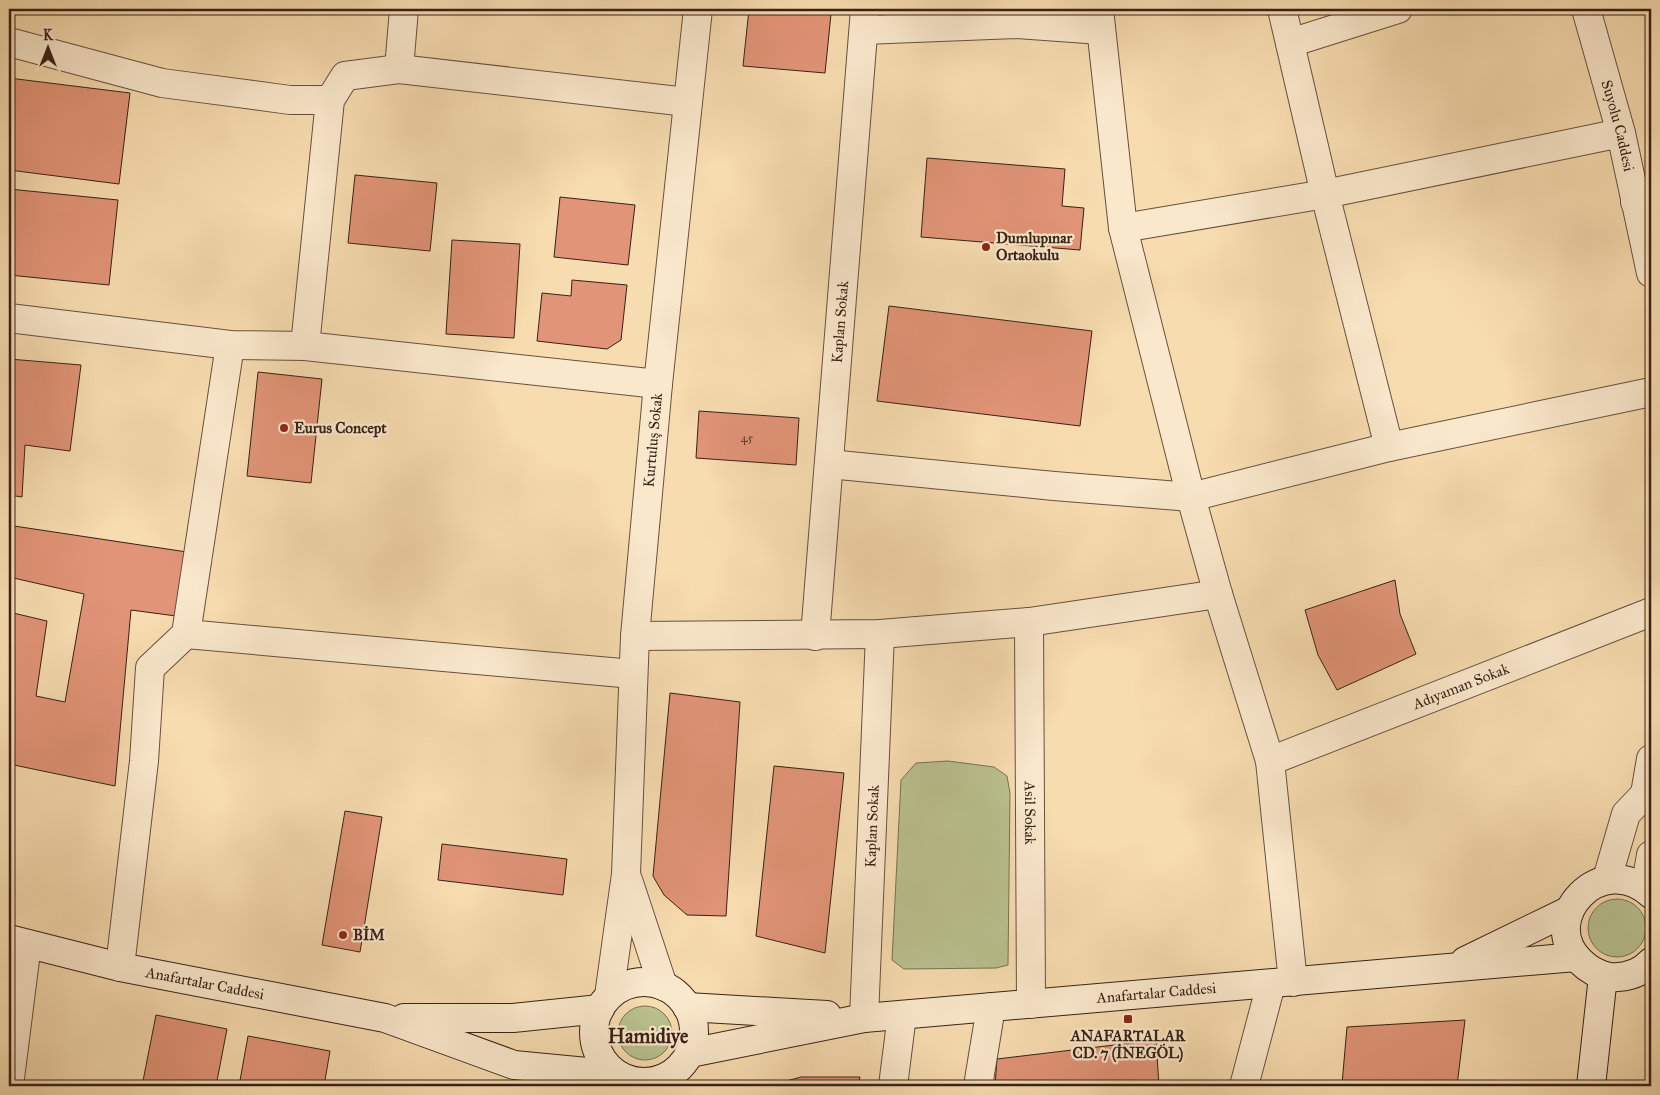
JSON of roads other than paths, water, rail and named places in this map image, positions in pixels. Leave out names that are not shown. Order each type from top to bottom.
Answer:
[{"type":"street","points":[[399,69],[404,9]]},
{"type":"street","name":"Kurtuluş Sokak","points":[[626,874],[635,636],[658,384],[698,9]]},
{"type":"street","points":[[1282,9],[1325,194],[1389,447]]},
{"type":"street","points":[[1290,43],[1398,9]]},
{"type":"street","name":"Suyolu Caddesi","points":[[1586,9],[1621,133],[1643,199],[1651,273]]},
{"type":"street","points":[[864,19],[1015,16],[1100,19],[1124,228],[1191,497],[1218,594],[1270,762],[1282,983],[1244,1086]]},
{"type":"street","name":"Kaplan Sokak","points":[[815,636],[864,19]]},
{"type":"street","points":[[9,42],[162,83],[290,100],[330,100]]},
{"type":"street","points":[[305,346],[330,100],[345,76],[399,69],[687,102]]},
{"type":"street","points":[[1124,228],[1325,194],[1621,133]]},
{"type":"street","points":[[9,318],[230,345],[305,346],[658,384]]},
{"type":"street","points":[[120,967],[144,761],[150,668],[186,634],[230,345]]},
{"type":"street","points":[[829,464],[1191,497],[1389,447],[1651,392]]},
{"type":"street","points":[[635,636],[880,634],[1029,622],[1218,594]]},
{"type":"street","name":"Adıyaman Sokak","points":[[1270,762],[1651,612]]},
{"type":"street","name":"Asil Sokak","points":[[1029,622],[1031,1004]]},
{"type":"street","points":[[186,634],[633,674]]},
{"type":"street","name":"Kaplan Sokak","points":[[864,1018],[880,634]]},
{"type":"street","points":[[1607,879],[1626,814],[1648,801],[1651,759]]},
{"type":"street","points":[[1648,891],[1651,855]]},
{"type":"street","points":[[626,874],[663,986]]},
{"type":"street","points":[[626,874],[604,1002],[594,1023],[594,1038],[598,1053],[606,1065],[626,1081]]},
{"type":"street","points":[[1648,891],[1639,884],[1623,879],[1607,879],[1592,885],[1579,896],[1570,910],[1566,927],[1568,943],[1576,957],[1588,969],[1603,976],[1618,978],[1633,975],[1651,962]]},
{"type":"street","points":[[1450,968],[1570,910]]},
{"type":"street","points":[[10,1086],[15,938]]},
{"type":"street","name":"Anafartalar Caddesi","points":[[15,938],[120,967],[385,1018]]},
{"type":"street","name":"Anafartalar Caddesi","points":[[864,1018],[1576,957]]},
{"type":"street","points":[[1591,1086],[1603,976]]},
{"type":"street","points":[[635,983],[649,983],[663,986],[677,995],[687,1007],[693,1022],[694,1038],[690,1053],[681,1066],[664,1081],[626,1081],[514,1065],[385,1018],[513,1018],[604,1002],[621,988],[635,983]]},
{"type":"street","points":[[687,1007],[864,1018]]},
{"type":"street","points":[[978,1086],[990,1007]]},
{"type":"street","points":[[893,1086],[902,1014]]},
{"type":"street","points":[[690,1053],[864,1018]]},
{"type":"place","name":"Dumlupınar Ortaokulu","points":[[986,247]]},
{"type":"place","name":"Eurus Concept","points":[[284,428]]},
{"type":"place","name":"BİM","points":[[343,935]]},
{"type":"place","name":"ANAFARTALAR CD. 7 (İNEGÖL)","points":[[1128,1019]]},
{"type":"district","name":"Hamidiye","points":[[648,1036]]}]
